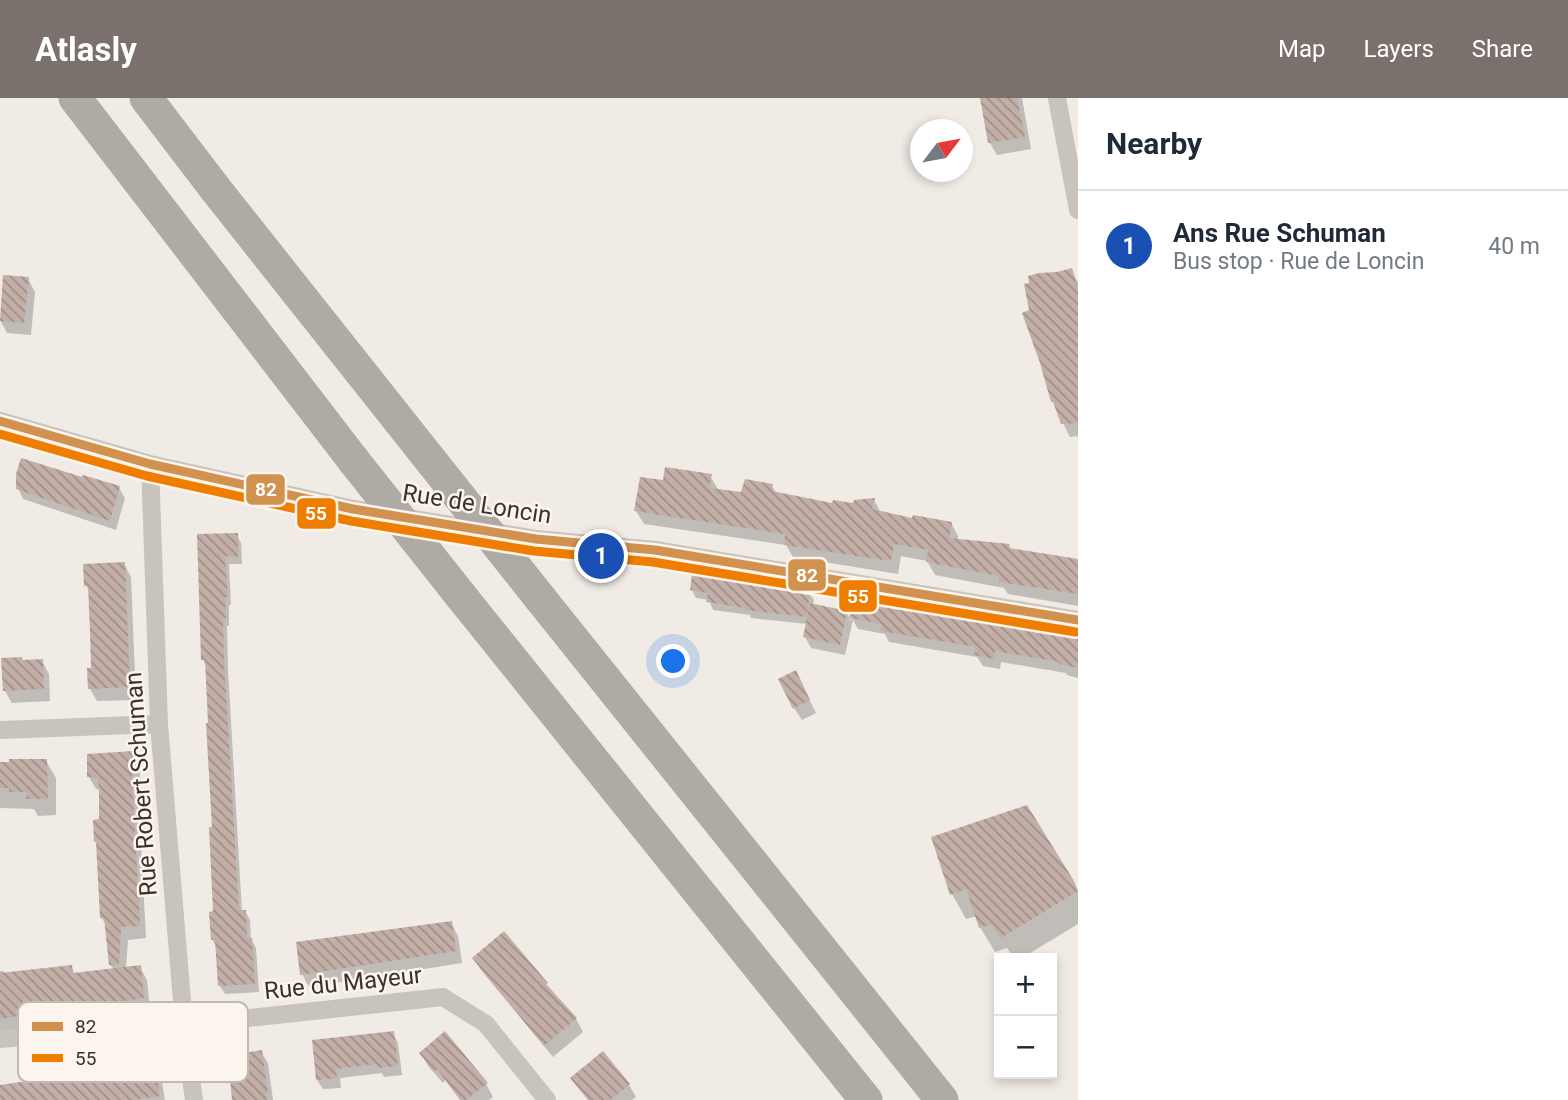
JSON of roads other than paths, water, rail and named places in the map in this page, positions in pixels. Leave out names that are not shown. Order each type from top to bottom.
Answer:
[{"type":"highway","points":[[75,98],[354,461],[866,1100]]},
{"type":"highway","points":[[146,98],[540,598],[942,1100]]},
{"type":"street","points":[[1057,98],[1078,210]]},
{"type":"street","name":"Rue de Loncin","points":[[0,421],[150,464],[353,509],[536,539],[655,550],[1078,620]]},
{"type":"street","name":"Rue Robert Schuman","points":[[150,464],[159,724],[182,1002]]},
{"type":"street","points":[[0,730],[159,724]]},
{"type":"street","name":"Rue du Mayeur","points":[[248,1018],[443,997],[486,1024],[547,1100]]},
{"type":"street","name":"Rue du Mayeur","points":[[0,1039],[18,1038]]},
{"type":"street","name":"Rue Robert Schuman","points":[[192,1082],[194,1100]]},
{"type":"place","name":"Ans Rue Schuman","points":[[601,556]]}]
